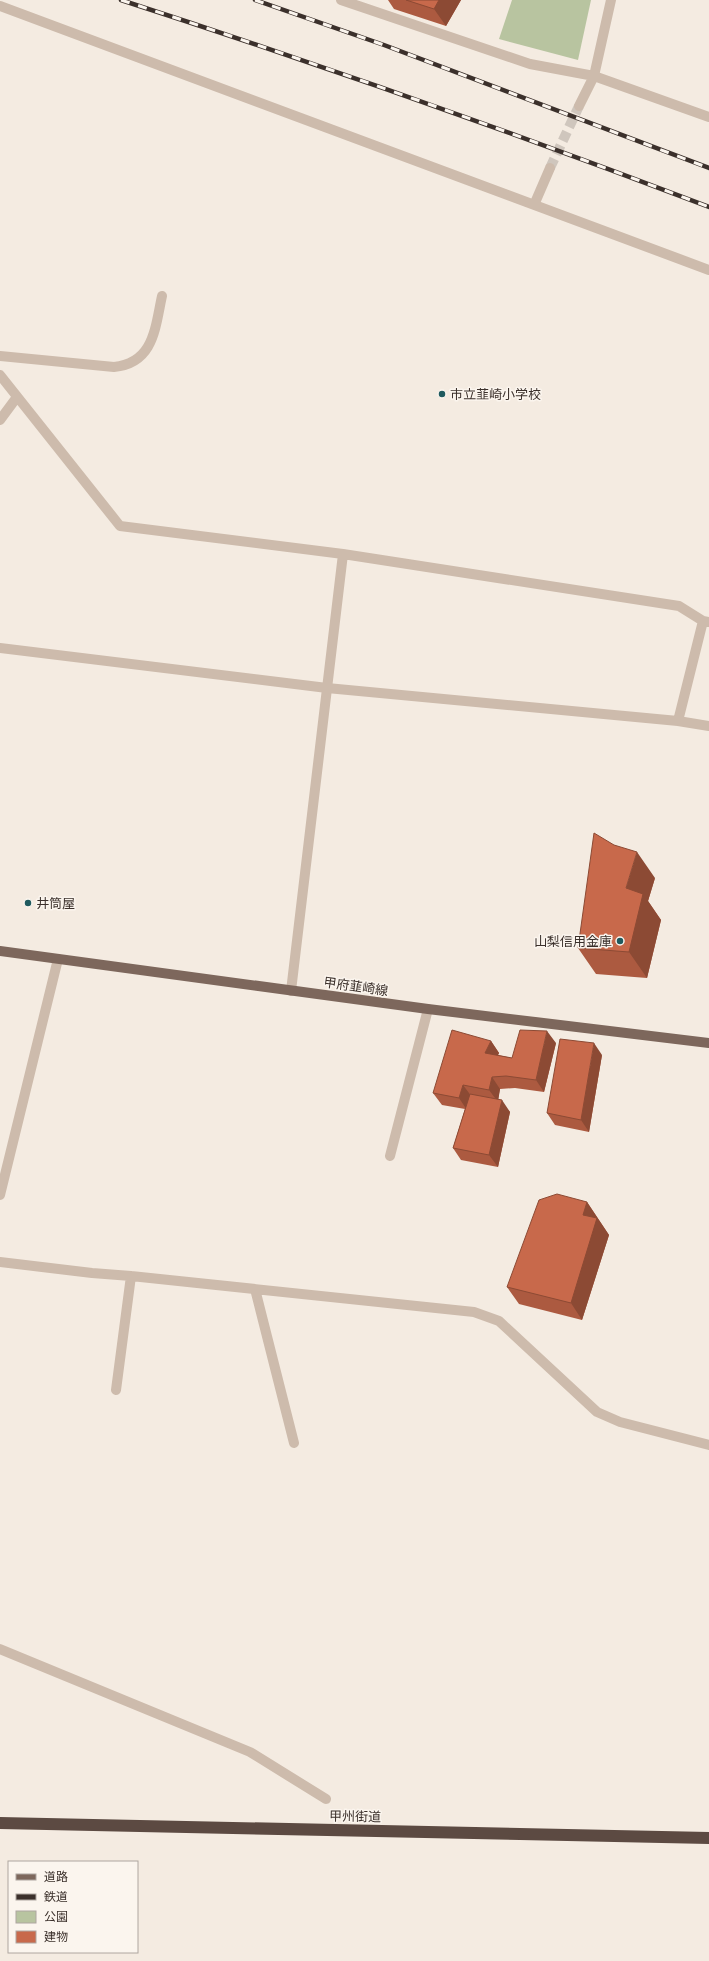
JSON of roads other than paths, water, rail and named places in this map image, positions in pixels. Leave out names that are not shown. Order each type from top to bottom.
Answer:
[{"type":"highway","name":"甲州街道","points":[[0,1823],[709,1838]]},
{"type":"main road","name":"甲府韮崎線","points":[[0,951],[428,1009],[709,1043]]},
{"type":"street","points":[[341,0],[530,64],[594,76],[709,117]]},
{"type":"street","points":[[579,106],[594,76],[611,0]]},
{"type":"street","points":[[0,6],[709,270]]},
{"type":"street","points":[[534,205],[550,168]]},
{"type":"street","points":[[0,356],[114,367],[129,366],[147,352],[153,337],[162,296]]},
{"type":"street","points":[[0,375],[120,526],[343,554],[679,606],[706,621],[678,721]]},
{"type":"street","points":[[0,420],[17,397]]},
{"type":"street","points":[[291,991],[343,554]]},
{"type":"street","points":[[0,648],[327,688],[678,721],[709,726]]},
{"type":"street","points":[[0,1195],[58,959]]},
{"type":"street","points":[[390,1156],[428,1009]]},
{"type":"street","points":[[0,1262],[92,1273],[474,1312],[499,1321],[597,1412],[620,1422],[709,1445]]},
{"type":"street","points":[[116,1390],[131,1276]]},
{"type":"street","points":[[255,1289],[294,1443]]},
{"type":"street","points":[[0,1649],[250,1752],[326,1799]]},
{"type":"tunnel","points":[[550,168],[579,106]]},
{"type":"railway","points":[[121,0],[416,100],[563,152],[709,207]]},
{"type":"railway","points":[[255,0],[384,45],[709,168]]},
{"type":"place","name":"市立韮崎小学校","points":[[442,394]]},
{"type":"place","name":"井筒屋","points":[[28,903]]},
{"type":"place","name":"山梨信用金庫","points":[[620,941]]}]
